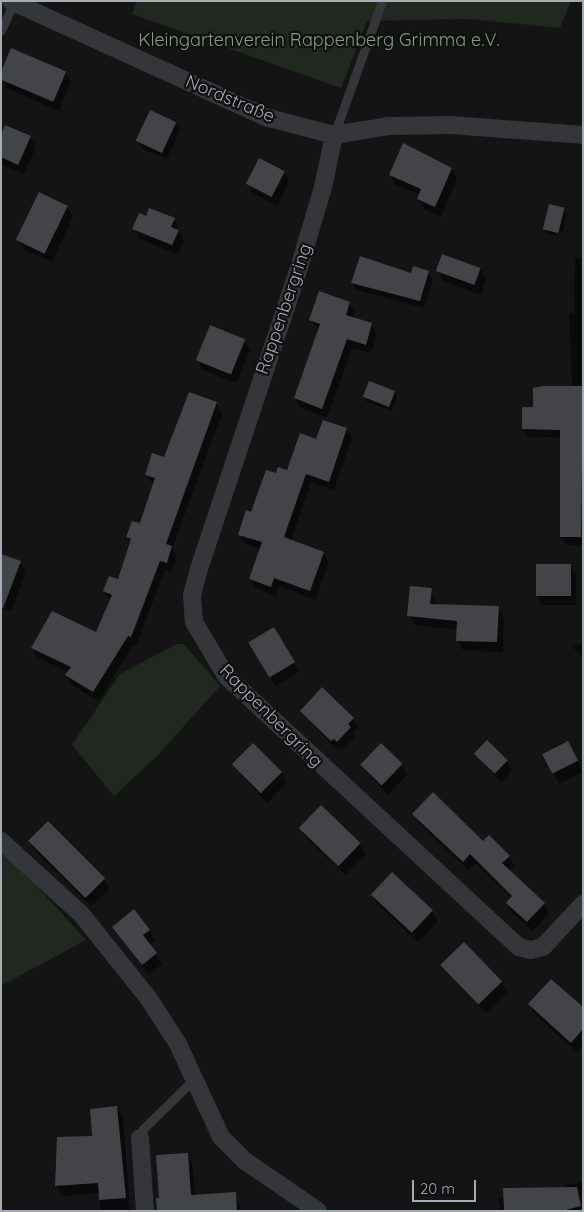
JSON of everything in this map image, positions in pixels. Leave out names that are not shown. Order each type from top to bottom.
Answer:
[{"type":"street","name":"Nordstraße","points":[[12,2],[266,117],[334,135],[389,126],[450,125],[583,135]]},
{"type":"street","name":"Rappenbergring","points":[[334,135],[323,187],[298,268],[199,569],[192,596],[194,622],[226,676],[519,947],[531,950],[542,947],[583,904]]},
{"type":"street","points":[[1,841],[82,915],[149,999],[178,1044],[221,1137],[245,1161],[318,1211]]},
{"type":"street","points":[[140,1138],[145,1211]]},
{"type":"lane","points":[[334,135],[382,1]]},
{"type":"lane","points":[[1,30],[12,2]]},
{"type":"lane","points":[[140,1138],[143,1129],[193,1080]]},
{"type":"green space","name":"Kleingartenverein Rappenberg Grimma e.V.","points":[[137,1],[571,1],[560,28],[470,19],[367,21],[341,88],[132,14]]},
{"type":"green space","points":[[177,644],[184,644],[220,686],[158,755],[114,796],[72,745],[120,674]]},
{"type":"green space","points":[[1,854],[25,873],[86,940],[1,986]]},
{"type":"building","points":[[11,48],[66,71],[53,102],[1,80],[1,72]]},
{"type":"building","points":[[150,110],[176,122],[162,153],[136,141]]},
{"type":"building","points":[[5,125],[31,136],[18,165],[1,157],[1,135]]},
{"type":"building","points":[[403,143],[452,168],[435,207],[417,199],[421,189],[389,175]]},
{"type":"building","points":[[259,158],[285,171],[272,197],[246,184]]},
{"type":"building","points":[[39,192],[68,206],[45,254],[16,240]]},
{"type":"building","points":[[549,204],[565,208],[558,233],[543,229]]},
{"type":"building","points":[[149,208],[175,218],[171,227],[179,230],[172,245],[132,229],[139,213],[146,216]]},
{"type":"building","points":[[442,254],[481,268],[474,285],[436,271]]},
{"type":"building","points":[[360,256],[411,273],[413,266],[429,271],[420,301],[351,283]]},
{"type":"building","points":[[319,291],[350,302],[346,315],[372,323],[366,345],[347,339],[322,409],[294,398],[320,324],[309,320]]},
{"type":"building","points":[[210,325],[245,339],[231,374],[196,360]]},
{"type":"building","points":[[369,381],[395,391],[389,407],[363,397]]},
{"type":"building","points":[[543,386],[583,386],[581,537],[560,537],[560,430],[522,429],[522,407],[533,407],[533,388]]},
{"type":"building","points":[[189,392],[217,402],[166,544],[172,546],[167,563],[160,561],[131,637],[128,636],[93,692],[65,675],[71,667],[31,648],[52,611],[96,632],[112,595],[103,591],[109,576],[118,579],[131,539],[126,537],[132,521],[140,523],[155,478],[145,475],[152,453],[164,457]]},
{"type":"building","points":[[323,420],[347,428],[329,482],[306,474],[284,537],[324,552],[310,591],[274,578],[271,587],[249,579],[262,542],[238,535],[246,510],[251,512],[266,470],[276,473],[278,467],[287,470],[300,433],[316,439]]},
{"type":"building","points":[[1,554],[21,561],[3,608],[1,608]]},
{"type":"building","points":[[536,564],[571,564],[571,596],[536,596]]},
{"type":"building","points":[[410,586],[432,588],[430,604],[499,606],[497,642],[456,641],[457,621],[407,616]]},
{"type":"building","points":[[274,627],[295,662],[269,678],[248,642]]},
{"type":"building","points":[[322,687],[354,718],[348,724],[351,727],[337,742],[334,739],[331,741],[300,711]]},
{"type":"building","points":[[487,740],[508,760],[495,774],[474,754]]},
{"type":"building","points":[[568,741],[578,761],[552,774],[542,754]]},
{"type":"building","points":[[253,743],[282,772],[261,793],[232,764]]},
{"type":"building","points":[[381,743],[403,764],[382,785],[360,765]]},
{"type":"building","points":[[433,792],[483,841],[489,835],[510,856],[502,863],[545,903],[527,922],[506,903],[512,896],[470,854],[463,862],[412,814]]},
{"type":"building","points":[[321,805],[361,843],[338,866],[299,828]]},
{"type":"building","points":[[48,821],[105,878],[85,898],[28,841]]},
{"type":"building","points":[[392,872],[433,910],[412,933],[371,895]]},
{"type":"building","points":[[134,909],[150,930],[143,935],[157,953],[142,965],[112,927]]},
{"type":"building","points":[[464,942],[502,982],[478,1004],[440,965]]},
{"type":"building","points":[[551,979],[583,1007],[583,1029],[571,1043],[528,1004]]},
{"type":"building","points":[[117,1106],[126,1198],[99,1200],[98,1183],[55,1186],[57,1137],[92,1136],[90,1109]]},
{"type":"building","points":[[188,1153],[191,1195],[236,1192],[237,1211],[157,1211],[156,1198],[159,1198],[156,1155]]},
{"type":"building","points":[[577,1187],[581,1206],[562,1211],[504,1211],[503,1188]]}]
